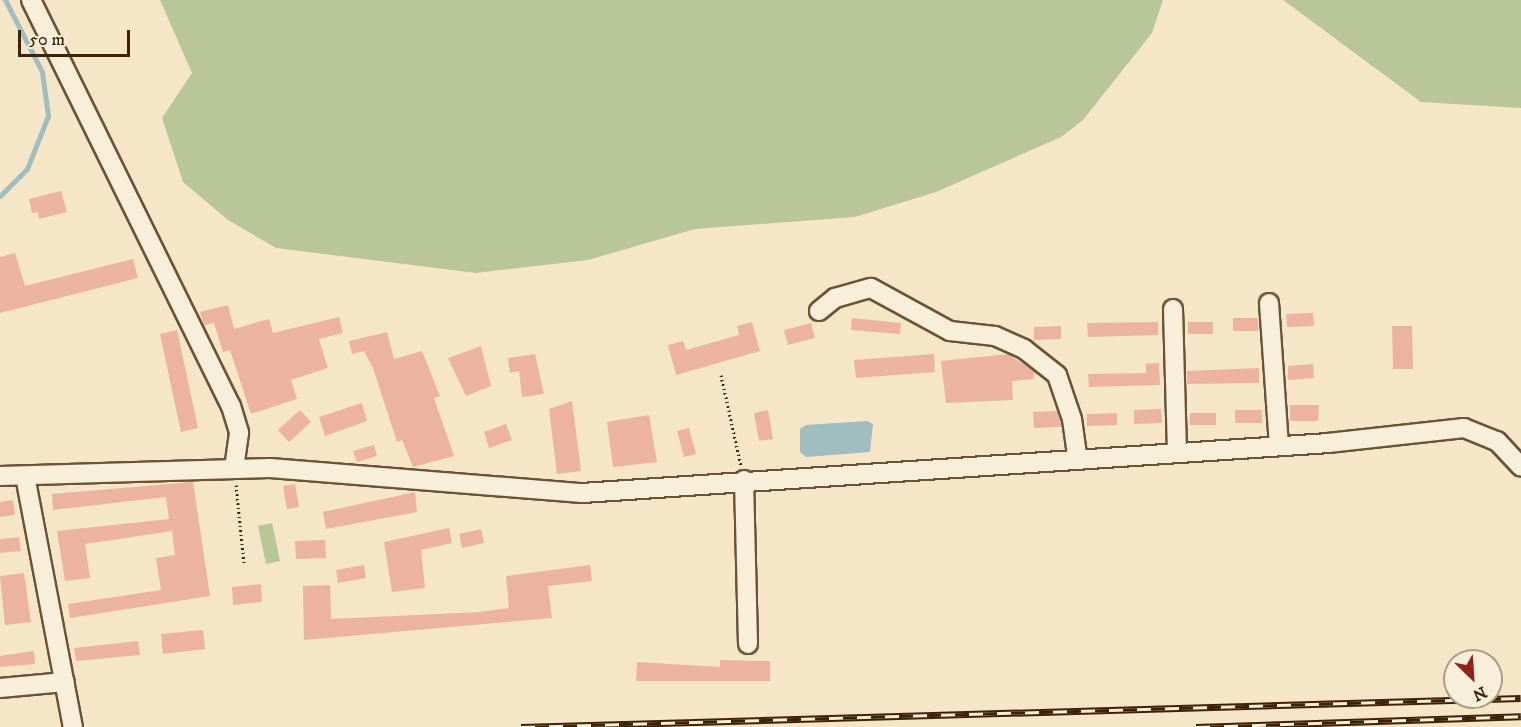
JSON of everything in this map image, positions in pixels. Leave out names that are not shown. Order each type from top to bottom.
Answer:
[{"type":"street","points":[[31,0],[231,406],[238,433],[234,468]]},
{"type":"street","points":[[819,311],[836,298],[871,288],[950,331],[995,336],[1024,349],[1057,375],[1072,419],[1077,456]]},
{"type":"street","points":[[1269,303],[1279,446]]},
{"type":"street","points":[[1173,309],[1177,452]]},
{"type":"street","points":[[0,477],[234,468],[538,492],[1077,456],[1279,446],[1464,428],[1497,441],[1521,467]]},
{"type":"street","points":[[25,476],[73,727]]},
{"type":"street","points":[[744,480],[748,644]]},
{"type":"street","points":[[0,688],[65,682]]},
{"type":"path","points":[[721,375],[744,480]]},
{"type":"path","points":[[234,468],[244,564]]},
{"type":"green space","points":[[160,0],[1163,0],[1152,33],[1083,120],[1061,137],[936,192],[855,217],[695,229],[588,260],[476,273],[276,248],[228,220],[183,182],[162,118],[192,73]]},
{"type":"green space","points":[[1283,0],[1521,0],[1521,108],[1421,102]]},
{"type":"green space","points":[[272,523],[280,561],[266,564],[258,526]]},
{"type":"water","points":[[867,421],[873,424],[870,452],[806,457],[800,452],[800,429],[806,425]]},
{"type":"building","points":[[61,191],[67,212],[39,219],[38,212],[32,213],[29,199]]},
{"type":"building","points":[[15,253],[25,286],[133,259],[138,278],[0,313],[0,257]]},
{"type":"building","points":[[228,305],[234,329],[269,319],[273,333],[339,317],[343,333],[319,339],[328,368],[291,380],[297,399],[251,414],[230,350],[223,352],[214,323],[204,325],[200,312]]},
{"type":"building","points":[[1313,313],[1314,326],[1287,327],[1286,314]]},
{"type":"building","points":[[852,318],[901,323],[900,334],[851,330]]},
{"type":"building","points":[[1233,318],[1258,318],[1258,331],[1233,331]]},
{"type":"building","points":[[752,322],[760,351],[676,375],[668,345],[683,341],[686,350],[739,335],[737,326]]},
{"type":"building","points":[[1158,322],[1158,335],[1088,337],[1087,323]]},
{"type":"building","points":[[1188,322],[1213,322],[1213,334],[1188,334]]},
{"type":"building","points":[[811,323],[815,338],[788,345],[784,330]]},
{"type":"building","points":[[1061,326],[1061,339],[1034,340],[1034,327]]},
{"type":"building","points":[[1392,326],[1412,326],[1413,369],[1393,369]]},
{"type":"building","points":[[177,330],[198,428],[181,432],[160,334]]},
{"type":"building","points":[[387,332],[394,359],[422,351],[440,396],[434,398],[454,456],[413,467],[402,440],[397,442],[373,368],[364,351],[352,354],[349,341]]},
{"type":"building","points":[[481,346],[491,386],[466,396],[448,358]]},
{"type":"building","points":[[535,354],[544,394],[522,397],[519,371],[510,373],[508,358]]},
{"type":"building","points":[[934,354],[935,372],[856,378],[854,360]]},
{"type":"building","points":[[1008,354],[1034,371],[1034,379],[1012,381],[1013,400],[946,403],[941,361]]},
{"type":"building","points":[[1159,363],[1160,385],[1089,387],[1088,374],[1146,373],[1146,364]]},
{"type":"building","points":[[1313,364],[1314,378],[1288,380],[1288,366]]},
{"type":"building","points":[[1259,368],[1259,383],[1187,384],[1187,371]]},
{"type":"building","points":[[572,401],[581,471],[557,474],[549,409]]},
{"type":"building","points":[[362,403],[367,421],[325,436],[319,417]]},
{"type":"building","points":[[1290,405],[1319,405],[1318,421],[1290,421]]},
{"type":"building","points":[[1161,409],[1162,423],[1134,424],[1134,410]]},
{"type":"building","points":[[300,410],[311,422],[289,442],[278,430]]},
{"type":"building","points":[[768,410],[773,439],[759,441],[754,413]]},
{"type":"building","points":[[1235,410],[1262,410],[1262,423],[1235,423]]},
{"type":"building","points":[[1057,411],[1062,427],[1034,428],[1033,412]]},
{"type":"building","points":[[1117,413],[1117,425],[1087,426],[1087,414]]},
{"type":"building","points":[[1190,413],[1216,413],[1216,425],[1190,425]]},
{"type":"building","points":[[649,415],[657,462],[613,467],[607,422]]},
{"type":"building","points":[[506,424],[512,440],[489,448],[484,432]]},
{"type":"building","points":[[689,428],[696,454],[684,457],[677,431]]},
{"type":"building","points":[[374,445],[377,456],[357,462],[353,451]]},
{"type":"building","points":[[193,482],[210,596],[70,618],[68,604],[161,590],[156,558],[175,555],[172,531],[85,544],[90,578],[65,581],[57,531],[169,519],[166,497],[53,510],[52,494]]},
{"type":"building","points":[[295,484],[299,507],[287,509],[283,486]]},
{"type":"building","points":[[415,492],[417,512],[326,529],[323,512]]},
{"type":"building","points":[[13,500],[15,515],[0,517],[0,502]]},
{"type":"building","points":[[449,528],[452,543],[421,550],[425,588],[392,592],[384,542]]},
{"type":"building","points":[[481,529],[484,543],[462,548],[459,534]]},
{"type":"building","points":[[19,537],[21,551],[0,553],[0,539]]},
{"type":"building","points":[[325,540],[326,558],[296,559],[295,541]]},
{"type":"building","points":[[364,565],[366,578],[338,583],[336,570]]},
{"type":"building","points":[[590,565],[592,581],[548,586],[552,618],[304,640],[303,586],[330,585],[331,619],[480,612],[509,608],[506,576]]},
{"type":"building","points":[[24,573],[31,622],[5,625],[0,576]]},
{"type":"building","points":[[261,584],[262,602],[233,605],[232,587]]},
{"type":"building","points":[[203,630],[205,649],[163,654],[161,634]]},
{"type":"building","points":[[138,641],[140,655],[76,661],[74,648]]},
{"type":"building","points":[[34,651],[35,664],[0,667],[0,656]]},
{"type":"building","points":[[720,660],[770,661],[770,681],[636,681],[637,662],[720,667]]},
{"type":"waterway","points":[[0,196],[27,169],[48,116],[42,72],[5,0]]},
{"type":"railway","points":[[521,727],[1521,698]]},
{"type":"railway","points":[[1196,727],[1521,716]]}]
